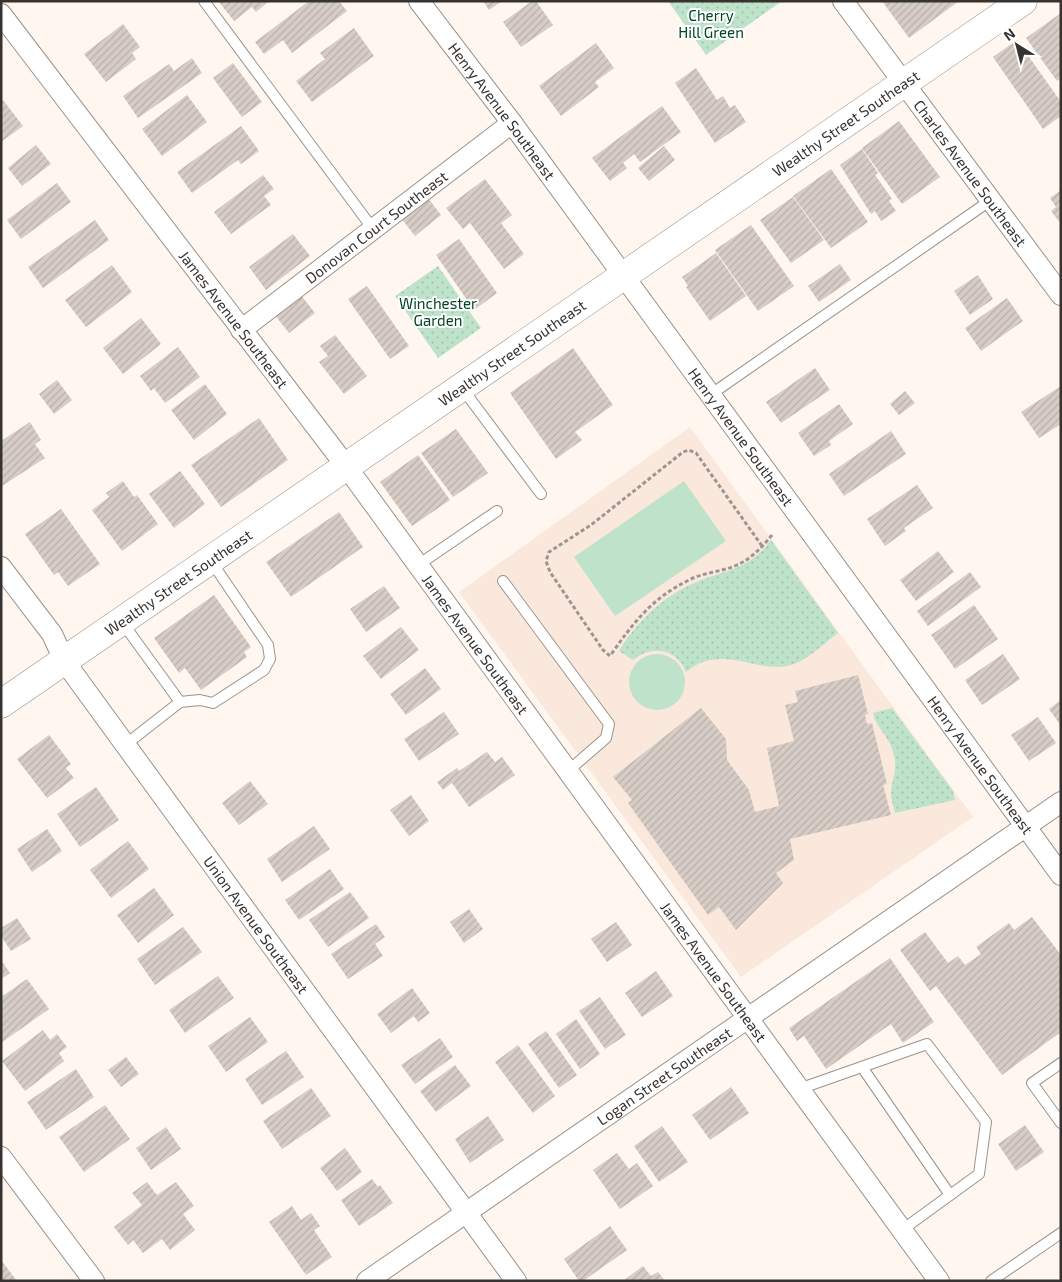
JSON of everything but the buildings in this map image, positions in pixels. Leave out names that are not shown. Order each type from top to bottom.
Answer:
[{"type":"main road","name":"Wealthy Street Southeast","points":[[1,704],[906,84],[1023,1]]},
{"type":"street","name":"Henry Avenue Southeast","points":[[419,1],[512,123],[1061,875]]},
{"type":"street","name":"Charles Avenue Southeast","points":[[843,1],[1061,295]]},
{"type":"street","name":"James Avenue Southeast","points":[[1,14],[346,466],[939,1281]]},
{"type":"street","name":"Donovan Court Southeast","points":[[241,330],[512,123]]},
{"type":"street","name":"Union Avenue Southeast","points":[[1,568],[52,634],[64,662],[516,1281]]},
{"type":"street","name":"Logan Street Southeast","points":[[367,1281],[1061,802]]},
{"type":"street","points":[[1,1157],[94,1281]]},
{"type":"lane","points":[[204,1],[373,229]]},
{"type":"lane","points":[[710,395],[991,200]]},
{"type":"lane","points":[[461,388],[541,494]]},
{"type":"lane","points":[[418,565],[497,511]]},
{"type":"lane","points":[[125,745],[180,702],[200,700],[213,703],[264,670],[270,659],[268,644],[210,560]]},
{"type":"lane","points":[[503,581],[609,724],[606,738],[568,771]]},
{"type":"lane","points":[[122,622],[180,702]]},
{"type":"lane","points":[[799,1088],[928,1044],[986,1122],[979,1174],[902,1230]]},
{"type":"lane","points":[[1061,1062],[1032,1083],[1061,1123]]},
{"type":"lane","points":[[862,1067],[950,1195]]},
{"type":"lane","points":[[991,1281],[1061,1232]]},
{"type":"path","points":[[762,546],[696,453],[689,450],[683,452],[590,525],[549,552],[546,561],[550,572],[603,650],[610,656],[634,621],[650,606],[690,580],[736,566],[751,557],[762,546],[772,536]]},
{"type":"shaded area","points":[[690,427],[973,817],[741,977],[459,592]]},
{"type":"green space","name":"Cherry Hill Green","points":[[668,1],[782,1],[706,55]]},
{"type":"green space","name":"Winchester Garden","points":[[438,266],[481,328],[438,358],[395,296]]},
{"type":"green space","points":[[684,481],[726,541],[615,616],[574,557]]},
{"type":"green space","points":[[771,540],[838,633],[814,652],[800,661],[787,666],[775,667],[724,659],[711,660],[699,664],[686,672],[676,658],[663,651],[648,652],[633,660],[619,651],[641,621],[670,596],[692,584],[744,564]]},
{"type":"green space","points":[[657,654],[668,656],[677,662],[683,671],[685,682],[683,693],[677,702],[668,708],[657,710],[646,708],[637,702],[631,693],[629,682],[631,671],[637,662],[646,656]]},
{"type":"green space","points":[[892,708],[953,791],[955,800],[895,813],[891,799],[895,771],[894,755],[890,743],[877,724],[873,713]]}]
